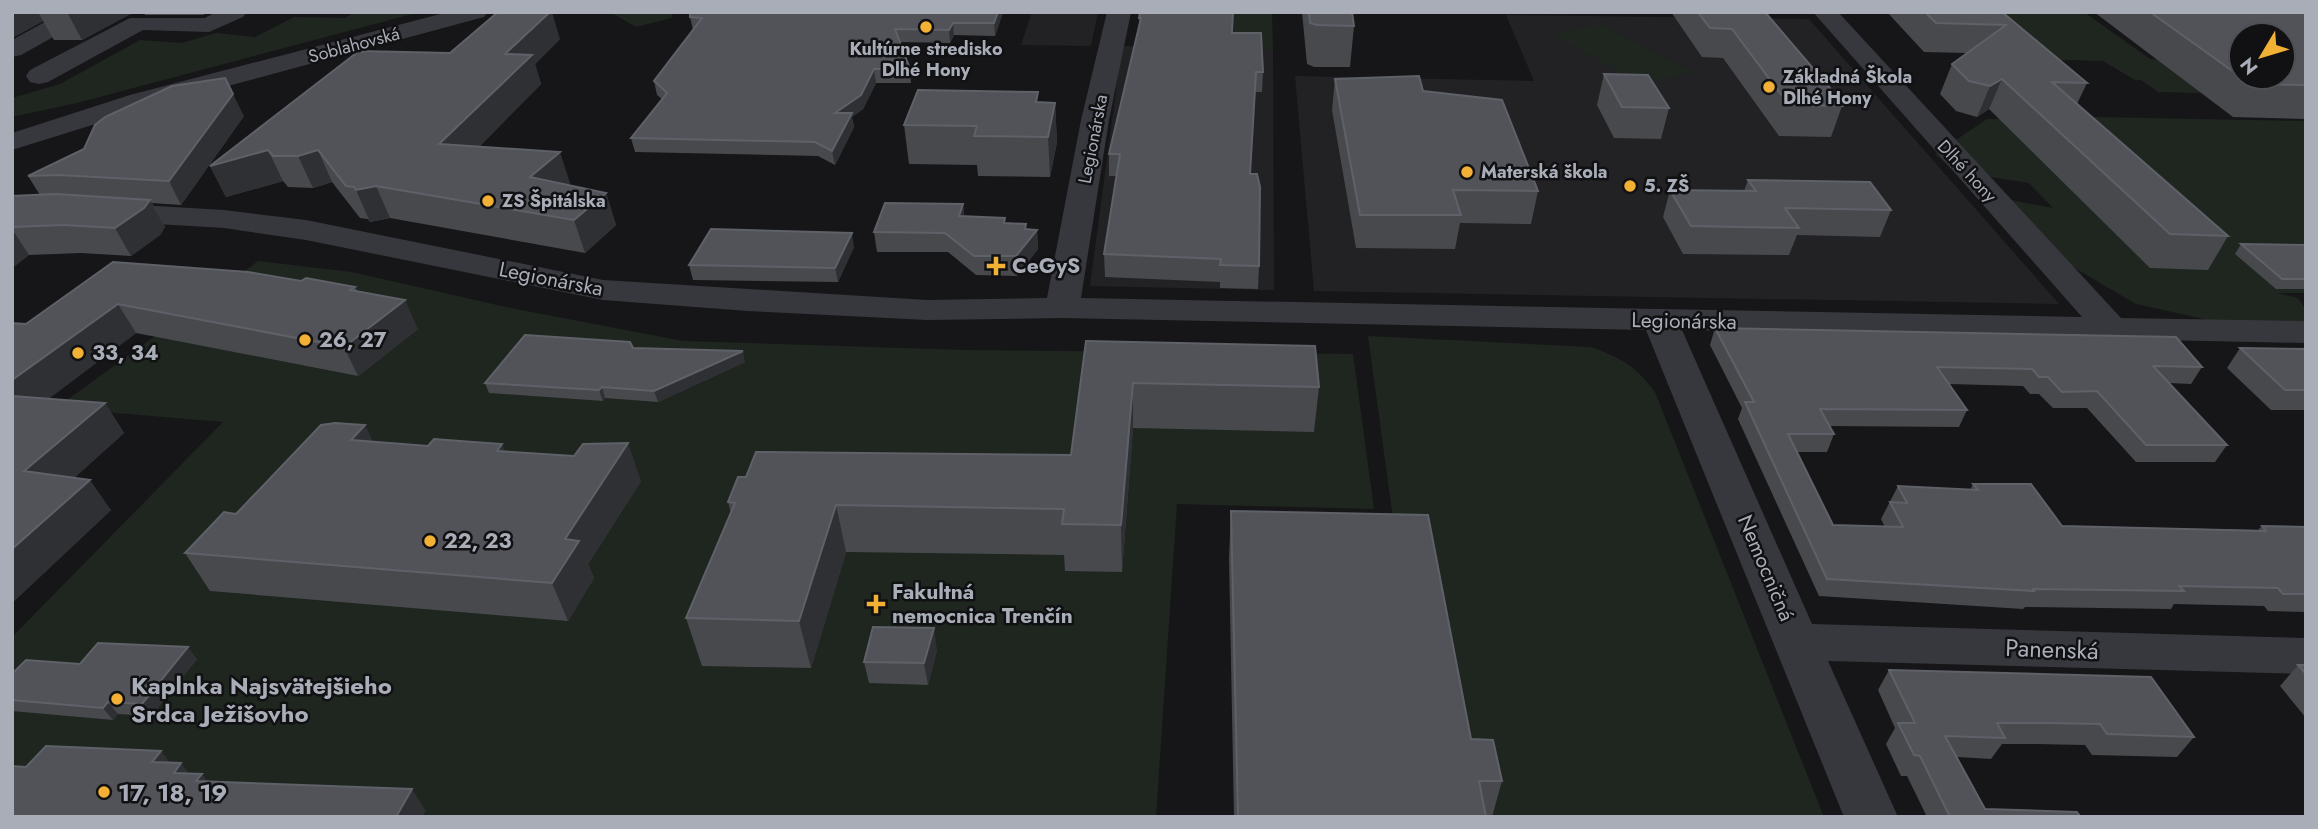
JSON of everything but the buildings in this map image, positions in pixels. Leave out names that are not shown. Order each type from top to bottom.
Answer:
[{"type":"street","points":[[12,50],[81,12]]},
{"type":"street","points":[[39,76],[139,23],[209,25],[235,12]]},
{"type":"street","name":"Soblahovská","points":[[12,142],[140,101],[476,12]]},
{"type":"street","name":"Legionárska","points":[[1062,308],[1096,120],[1119,12]]},
{"type":"street","name":"Dlhé hony","points":[[1825,12],[2111,328]]},
{"type":"street","name":"Soblahovská","points":[[12,161],[233,78]]},
{"type":"street","name":"Legionárska","points":[[12,201],[44,210]]},
{"type":"street","name":"Legionárska","points":[[12,212],[44,210],[212,218],[306,230],[603,290],[748,301],[927,310],[1062,308],[2306,332]]},
{"type":"street","name":"Nemocničná","points":[[1660,321],[1871,817]]},
{"type":"street","name":"Panenská","points":[[1798,642],[2306,656]]},
{"type":"shaded area","points":[[355,12],[420,12],[77,103],[12,117],[12,98],[60,84],[140,40],[182,43],[216,33],[255,37],[294,17],[345,18]]},
{"type":"shaded area","points":[[610,12],[674,12],[671,18],[636,27]]},
{"type":"shaded area","points":[[1032,12],[1098,12],[1091,46],[1021,45]]},
{"type":"shaded area","points":[[1233,12],[1272,12],[1273,50],[1212,49],[1234,40]]},
{"type":"shaded area","points":[[1975,12],[2084,12],[2150,59],[2223,61],[2227,65],[2227,91],[2297,91],[2297,89],[2306,96],[2158,92],[2141,80],[2135,80],[2103,61],[2066,60],[2031,65]]},
{"type":"shaded area","name":"5. ZŠ","points":[[1506,15],[1809,19],[2059,304],[1314,291],[1295,76],[1534,81]]},
{"type":"shaded area","points":[[1600,24],[1693,72],[1643,84],[1553,35]]},
{"type":"shaded area","points":[[1122,46],[1273,50],[1274,290],[1090,286]]},
{"type":"shaded area","points":[[1998,115],[2306,121],[2306,293],[2278,293],[2298,298],[2306,310],[2306,325],[2240,327],[2136,304],[2008,229],[2011,200],[2053,208],[2029,183],[1954,171],[1935,154],[1987,119],[2002,119]]},
{"type":"shaded area","name":"Fakultná nemocnica Trenčín","points":[[258,261],[352,272],[506,307],[683,341],[967,350],[1353,354],[1374,509],[1177,504],[1156,817],[12,817],[12,637],[223,422],[56,408]]},
{"type":"shaded area","points":[[1368,336],[1591,347],[1619,359],[1641,375],[1655,392],[1824,817],[1486,817],[1399,562]]},
{"type":"place","name":"Kultúrne stredisko Dlhé Hony","points":[[926,27]]},
{"type":"place","name":"Základná Škola Dlhé Hony","points":[[1769,87]]},
{"type":"place","name":"Materská škola","points":[[1467,172]]},
{"type":"place","name":"5. ZŠ","points":[[1630,186]]},
{"type":"place","name":"ZS Špitálska","points":[[488,201]]},
{"type":"place","name":"CeGyS","points":[[996,266]]},
{"type":"place","name":"26, 27","points":[[305,340]]},
{"type":"place","name":"33, 34","points":[[78,353]]},
{"type":"place","name":"22, 23","points":[[430,541]]},
{"type":"place","name":"Fakultná nemocnica Trenčín","points":[[876,604]]},
{"type":"place","name":"Kaplnka Najsvätejšieho Srdca Ježišovho","points":[[117,699]]},
{"type":"place","name":"17, 18, 19","points":[[104,792]]}]
